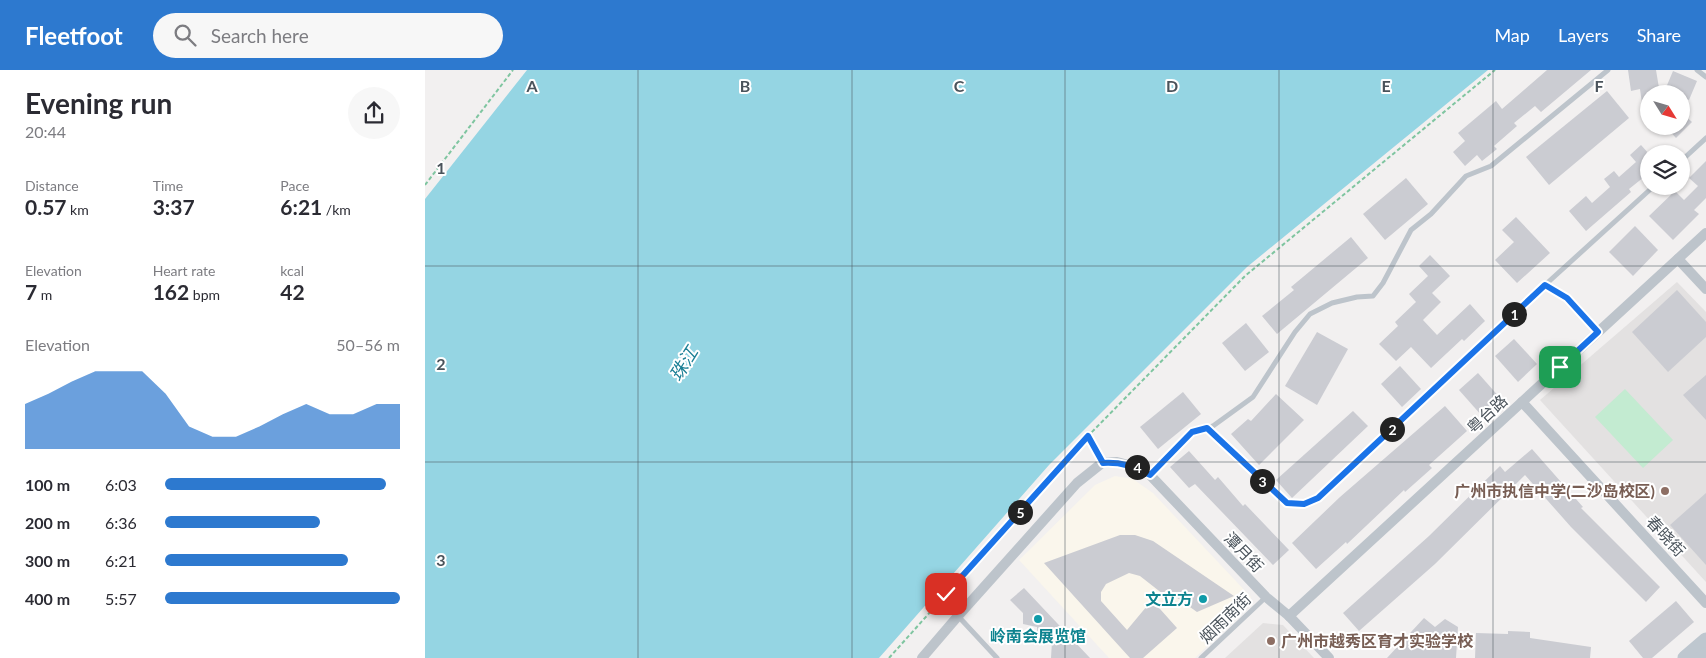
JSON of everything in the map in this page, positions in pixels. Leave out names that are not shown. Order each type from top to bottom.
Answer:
[{"type":"main road","points":[[1685,658],[1706,640]]},
{"type":"main road","points":[[1702,658],[1706,655]]},
{"type":"street","name":"粤台路","points":[[1289,616],[1706,233]]},
{"type":"street","points":[[1678,260],[1706,289]]},
{"type":"street","name":"春晓街","points":[[1522,402],[1706,603]]},
{"type":"street","name":"潭月街","points":[[1103,463],[1117,462],[1136,467],[1150,475],[1266,596],[1289,616],[1329,658]]},
{"type":"street","points":[[923,658],[1077,483],[1103,463]]},
{"type":"lane","points":[[1150,475],[1192,432],[1213,426],[1253,397],[1295,332],[1310,314],[1332,303],[1357,297],[1373,296],[1383,283],[1411,230],[1431,214],[1466,176],[1491,166],[1608,70]]},
{"type":"lane","points":[[1697,70],[1706,77]]},
{"type":"lane","points":[[1690,153],[1706,138]]},
{"type":"lane","points":[[1207,428],[1287,503],[1304,504],[1318,498],[1545,285],[1644,195]]},
{"type":"lane","points":[[1545,285],[1567,298],[1598,332]]},
{"type":"lane","name":"烟雨南街","points":[[1201,658],[1266,596]]},
{"type":"lane","points":[[958,616],[997,658]]},
{"type":"path","points":[[425,185],[513,70]]},
{"type":"path","points":[[889,658],[1088,436],[1245,276],[1495,70]]},
{"type":"path","points":[[1088,436],[1103,463]]},
{"type":"shaded area","name":"广州市执信中学(二沙岛校区)","points":[[1677,282],[1706,312],[1706,582],[1540,400]]},
{"type":"shaded area","name":"文立方","points":[[1115,476],[1133,479],[1153,493],[1251,597],[1249,605],[1195,658],[1109,658],[1019,560],[1095,485]]},
{"type":"shaded area","name":"广州市越秀区育才实验学校","points":[[1263,623],[1283,625],[1314,658],[1225,658]]},
{"type":"green space","points":[[1625,389],[1673,440],[1643,468],[1595,417]]},
{"type":"water","name":"珠江","points":[[527,70],[1488,70],[1247,267],[1049,465],[879,658],[425,658],[425,199]]},
{"type":"building","points":[[1547,70],[1591,70],[1541,112],[1535,106],[1514,123],[1517,126],[1494,146],[1497,149],[1482,161],[1477,155],[1465,166],[1453,152],[1465,141],[1458,133],[1496,101],[1502,109]]},
{"type":"building","points":[[1628,70],[1656,70],[1658,85],[1640,85],[1640,89],[1631,91]]},
{"type":"building","points":[[1673,71],[1697,81],[1690,98],[1690,85],[1667,85]]},
{"type":"building","points":[[1607,91],[1629,118],[1549,185],[1526,157]]},
{"type":"building","points":[[1640,146],[1640,180],[1629,189],[1631,192],[1586,231],[1569,211],[1586,196],[1592,203],[1610,187],[1604,179],[1614,171],[1619,177],[1636,162],[1630,155]]},
{"type":"building","points":[[1706,161],[1706,198],[1694,210],[1699,214],[1673,240],[1649,216],[1671,195],[1679,195],[1684,200],[1690,195],[1698,186],[1690,177]]},
{"type":"building","points":[[1406,178],[1428,204],[1385,240],[1363,214]]},
{"type":"building","points":[[1516,217],[1550,253],[1517,283],[1495,260],[1514,242],[1502,230]]},
{"type":"building","points":[[1635,226],[1658,250],[1633,276],[1609,252]]},
{"type":"building","points":[[1351,237],[1368,258],[1277,334],[1262,316],[1294,290],[1291,287]]},
{"type":"building","points":[[1430,255],[1450,276],[1432,293],[1441,302],[1423,320],[1437,335],[1470,304],[1485,321],[1464,341],[1462,339],[1431,368],[1411,347],[1396,361],[1379,344],[1398,326],[1395,322],[1416,302],[1409,294],[1428,276],[1419,266]]},
{"type":"building","points":[[1677,290],[1706,322],[1706,337],[1668,372],[1632,332]]},
{"type":"building","points":[[1246,323],[1269,352],[1245,371],[1222,343]]},
{"type":"building","points":[[1317,332],[1348,349],[1317,405],[1285,386]]},
{"type":"building","points":[[1514,339],[1537,364],[1518,382],[1495,356]]},
{"type":"building","points":[[1400,366],[1421,389],[1402,407],[1381,384]]},
{"type":"building","points":[[1478,373],[1501,399],[1482,416],[1459,390]]},
{"type":"building","points":[[1706,375],[1706,420],[1683,395]]},
{"type":"building","points":[[1183,392],[1201,414],[1158,449],[1140,427]]},
{"type":"building","points":[[1276,394],[1304,420],[1259,465],[1231,434],[1248,419],[1251,421]]},
{"type":"building","points":[[1445,406],[1467,431],[1429,465],[1432,468],[1405,492],[1404,490],[1347,544],[1346,542],[1316,569],[1292,543],[1340,497]]},
{"type":"building","points":[[1353,411],[1368,426],[1292,498],[1276,480]]},
{"type":"building","points":[[1532,449],[1583,507],[1581,508],[1660,587],[1646,602],[1571,527],[1525,475],[1435,564],[1359,631],[1343,613],[1429,536],[1500,466],[1505,472]]},
{"type":"building","points":[[1189,451],[1215,480],[1218,477],[1243,506],[1245,504],[1289,550],[1273,565],[1195,484],[1189,488],[1170,467]]},
{"type":"building","points":[[1706,493],[1706,565],[1670,525]]},
{"type":"building","name":"文立方","points":[[1120,535],[1135,535],[1153,541],[1234,596],[1197,612],[1166,590],[1163,594],[1140,576],[1129,573],[1106,584],[1101,592],[1101,601],[1127,630],[1152,600],[1177,628],[1143,658],[1130,658],[1044,563]]},
{"type":"building","name":"岭南会展览馆","points":[[1024,588],[1090,658],[1051,658],[1052,641],[1038,640],[1037,627],[1023,624],[1023,613],[1010,600]]},
{"type":"building","points":[[1676,601],[1694,622],[1652,658],[1643,658],[1629,641]]},
{"type":"building","points":[[1424,618],[1435,627],[1445,619],[1458,627],[1456,658],[1387,658]]},
{"type":"building","points":[[1508,631],[1530,632],[1530,638],[1591,647],[1590,658],[1475,658],[1476,633],[1508,634]]},
{"type":"place","name":"广州市执信中学(二沙岛校区)","points":[[1665,491]]},
{"type":"place","name":"文立方","points":[[1203,599]]},
{"type":"place","name":"岭南会展览馆","points":[[1038,619]]},
{"type":"place","name":"广州市越秀区育才实验学校","points":[[1271,641]]},
{"type":"route","points":[[946,594],[1088,436],[1103,463],[1117,462],[1136,467],[1150,475],[1192,432],[1207,428],[1287,503],[1304,504],[1318,498],[1545,285],[1567,298],[1598,332],[1560,367]]}]
